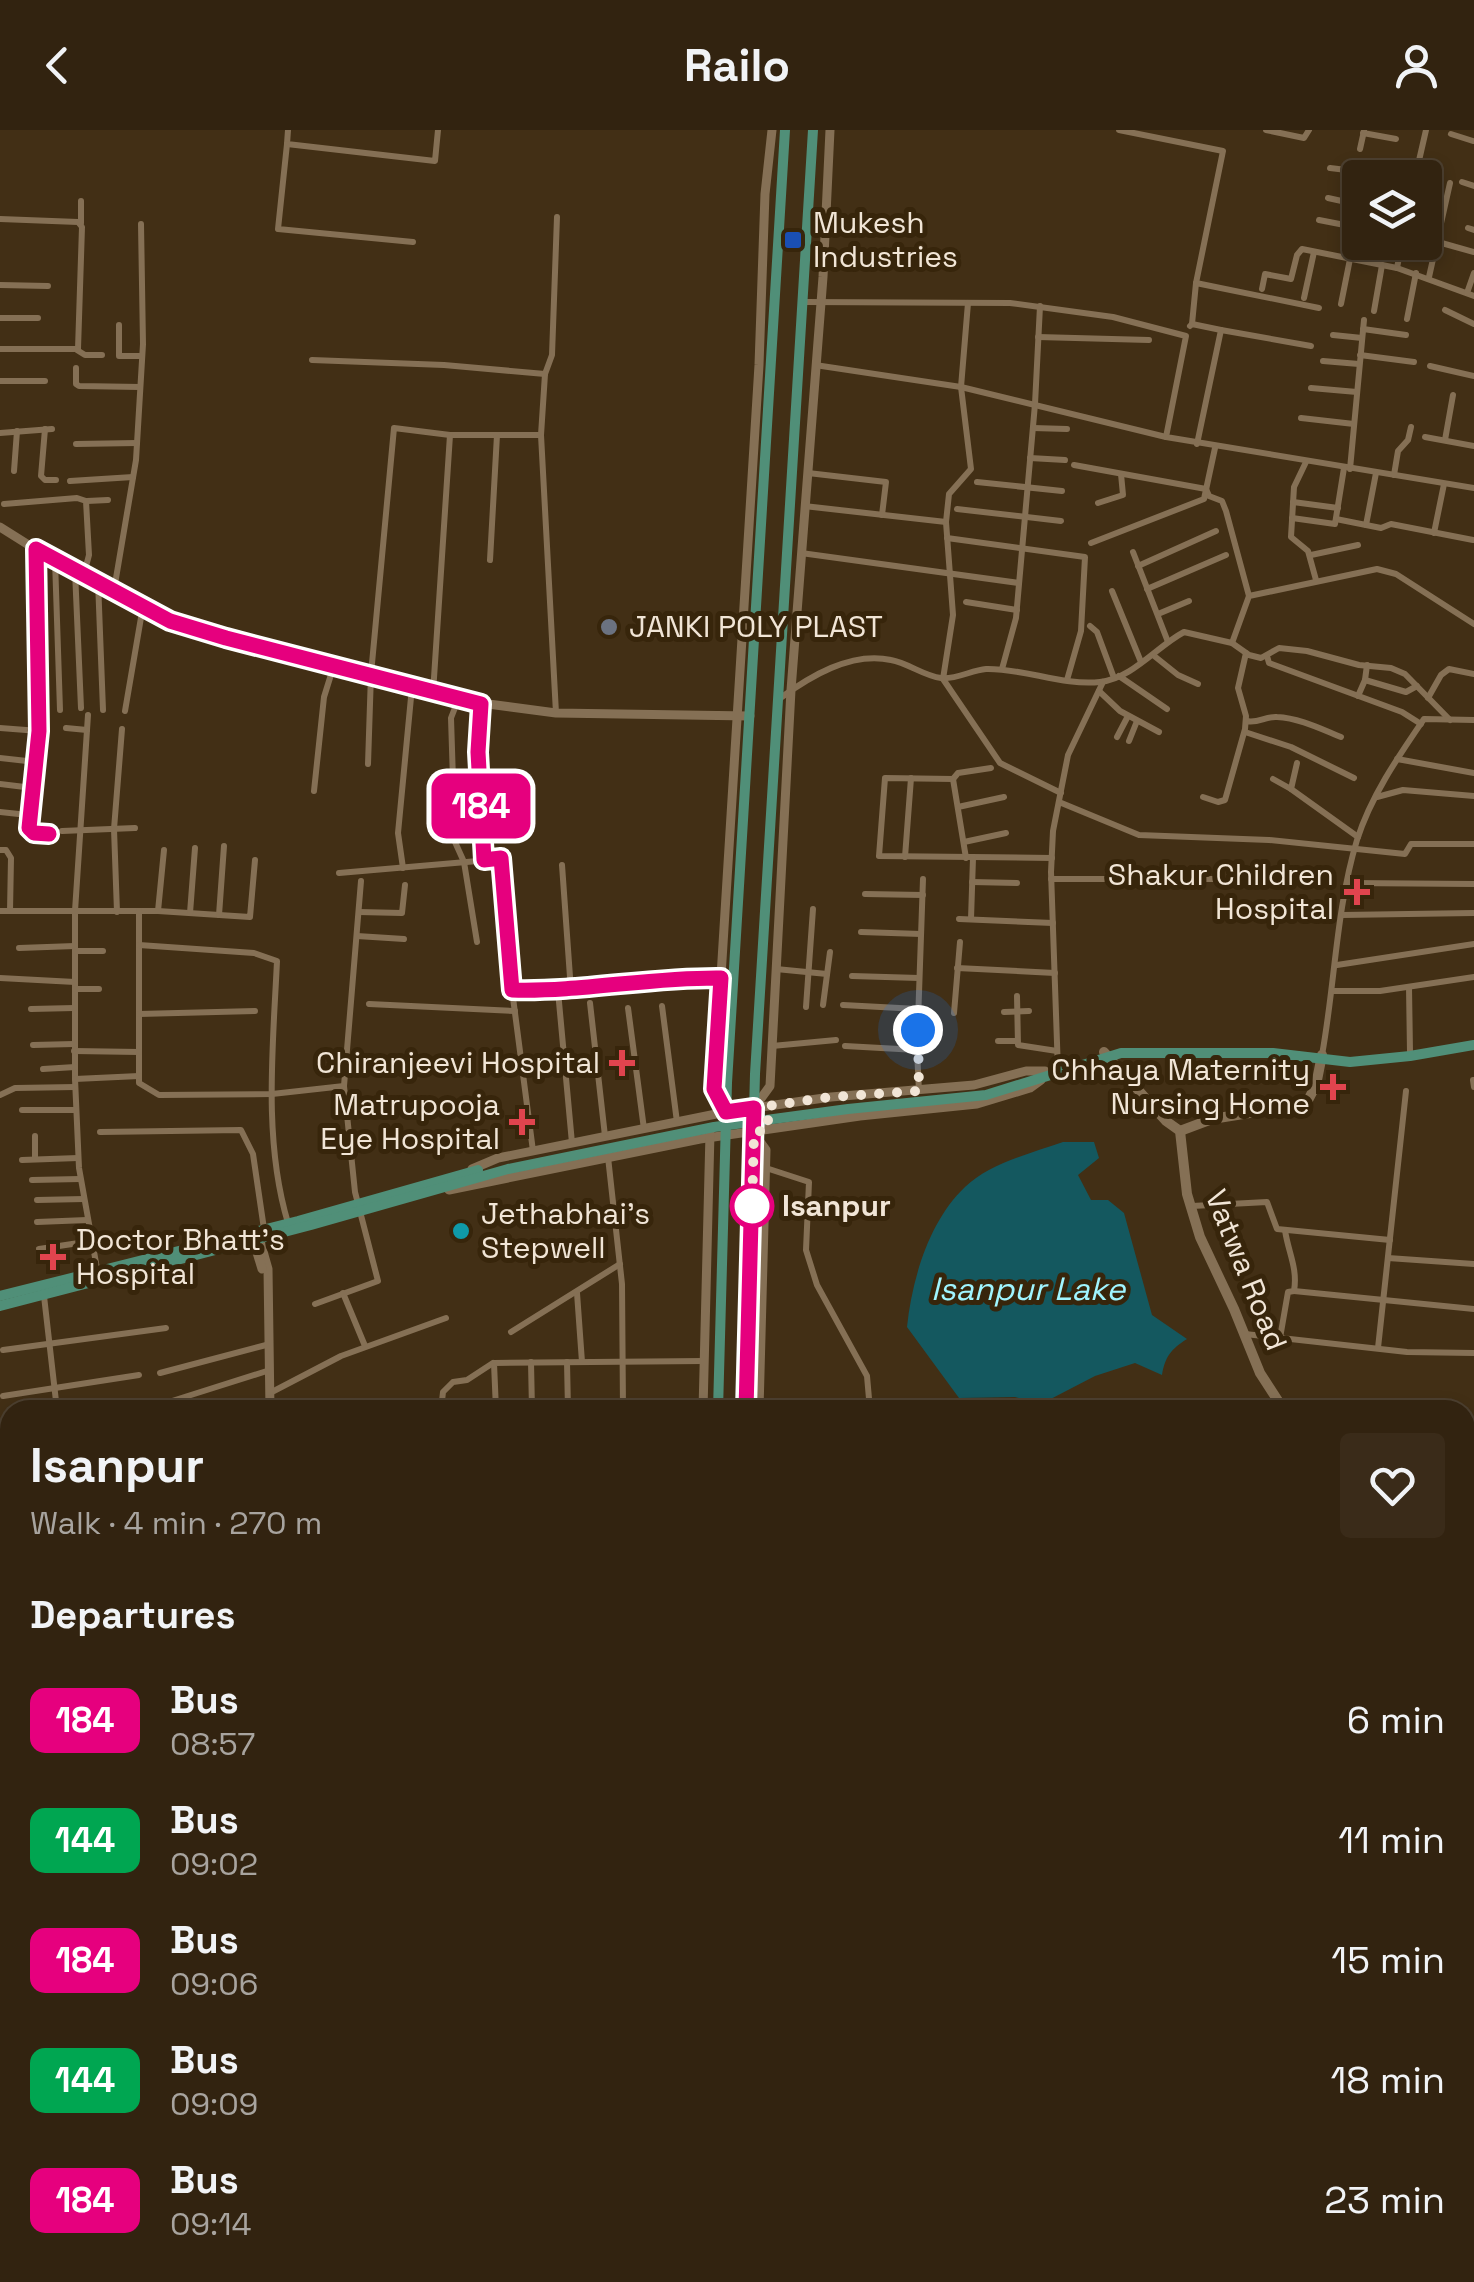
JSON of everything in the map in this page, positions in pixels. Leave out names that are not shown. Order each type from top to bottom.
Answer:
[{"type":"main road","points":[[718,1400],[725,1136],[744,716],[786,130]]},
{"type":"main road","points":[[746,1400],[754,1108],[813,136]]},
{"type":"main road","points":[[257,1235],[288,1224],[421,1195],[467,1176],[714,1127],[970,1098],[1104,1055],[1208,1052],[1350,1057],[1474,1043]]},
{"type":"main road","points":[[1322,1057],[1350,1062],[1410,1056],[1474,1043]]},
{"type":"main road","points":[[1104,1055],[1166,1122],[1180,1131],[1212,1119],[1306,1104],[1316,1085],[1322,1057]]},
{"type":"main road","points":[[0,1296],[98,1276],[257,1235],[507,1164],[714,1122],[969,1093],[1031,1079]]},
{"type":"main road","name":"Vatwa Road","points":[[1180,1131],[1200,1238],[1260,1373],[1278,1400]]},
{"type":"main road","points":[[0,1306],[98,1276]]},
{"type":"street","points":[[288,130],[278,229],[412,242]]},
{"type":"street","points":[[286,144],[435,161],[438,130]]},
{"type":"street","points":[[703,1400],[710,1115],[744,716],[765,194],[772,130]]},
{"type":"street","points":[[759,1400],[768,1106],[830,130]]},
{"type":"street","points":[[1119,130],[1223,151],[1196,283],[1192,324],[1186,336],[1166,437]]},
{"type":"street","points":[[1266,130],[1304,138],[1309,130]]},
{"type":"street","points":[[1418,160],[1426,130]]},
{"type":"street","points":[[1360,150],[1364,132],[1396,139]]},
{"type":"street","points":[[1451,134],[1474,140]]},
{"type":"street","points":[[813,136],[830,142]]},
{"type":"street","points":[[1330,168],[1342,169]]},
{"type":"street","points":[[1462,182],[1474,186]]},
{"type":"street","points":[[1442,222],[1450,183]]},
{"type":"street","points":[[1328,198],[1342,201]]},
{"type":"street","points":[[810,201],[827,201]]},
{"type":"street","points":[[77,350],[81,337],[81,202]]},
{"type":"street","points":[[0,218],[81,222]]},
{"type":"street","points":[[556,713],[542,435],[544,374],[552,355],[557,218]]},
{"type":"street","points":[[1319,220],[1342,224]]},
{"type":"street","points":[[114,590],[138,443],[141,224]]},
{"type":"street","points":[[1442,243],[1474,252]]},
{"type":"street","points":[[1262,289],[1265,274],[1291,279],[1299,251],[1342,257]]},
{"type":"street","points":[[1304,298],[1314,252]]},
{"type":"street","points":[[1340,304],[1350,260]]},
{"type":"street","points":[[1355,260],[1428,276],[1471,294],[1474,272]]},
{"type":"street","points":[[1397,268],[1399,260]]},
{"type":"street","points":[[1428,276],[1433,260]]},
{"type":"street","points":[[1374,312],[1382,265]]},
{"type":"street","points":[[806,272],[823,272]]},
{"type":"street","points":[[1406,319],[1416,273]]},
{"type":"street","points":[[1196,283],[1320,308]]},
{"type":"street","points":[[0,286],[48,286]]},
{"type":"street","points":[[805,302],[1040,306],[1114,317],[1186,336]]},
{"type":"street","points":[[968,304],[961,386],[971,469],[950,494],[946,522],[952,614],[943,678],[1000,763],[1060,798],[1139,835],[1269,840],[1405,854],[1408,846],[1415,843],[1474,844]]},
{"type":"street","points":[[1002,669],[1017,610],[1036,404],[1040,306]]},
{"type":"street","points":[[1445,310],[1474,324]]},
{"type":"street","points":[[0,318],[38,318]]},
{"type":"street","points":[[1292,518],[1334,524],[1336,519],[1354,424],[1364,320]]},
{"type":"street","points":[[1192,324],[1311,346]]},
{"type":"street","points":[[119,326],[119,356],[142,356]]},
{"type":"street","points":[[1197,444],[1221,330]]},
{"type":"street","points":[[1332,335],[1406,336]]},
{"type":"street","points":[[1038,337],[1150,340]]},
{"type":"street","points":[[0,349],[77,350],[85,356],[102,355]]},
{"type":"street","points":[[312,360],[544,374]]},
{"type":"street","points":[[1323,361],[1414,362]]},
{"type":"street","points":[[815,366],[961,386],[1216,448],[1474,488]]},
{"type":"street","points":[[1430,366],[1474,376]]},
{"type":"street","points":[[76,368],[79,386],[140,387]]},
{"type":"street","points":[[0,381],[45,381]]},
{"type":"street","points":[[1311,388],[1357,392]]},
{"type":"street","points":[[1445,440],[1453,396]]},
{"type":"street","points":[[1302,418],[1354,424]]},
{"type":"street","points":[[1394,476],[1398,451],[1408,440],[1411,426]]},
{"type":"street","points":[[368,764],[371,674],[394,428],[450,435],[542,435]]},
{"type":"street","points":[[1033,428],[1067,429]]},
{"type":"street","points":[[0,432],[48,429],[42,476],[56,480]]},
{"type":"street","points":[[14,470],[16,431]]},
{"type":"street","points":[[433,693],[450,435]]},
{"type":"street","points":[[490,560],[498,435]]},
{"type":"street","points":[[1425,437],[1473,443]]},
{"type":"street","points":[[76,444],[138,443]]},
{"type":"street","points":[[1092,542],[1204,499],[1216,448]]},
{"type":"street","points":[[1030,458],[1065,460]]},
{"type":"street","points":[[1306,462],[1295,481],[1292,540],[1310,555],[1316,580]]},
{"type":"street","points":[[1074,465],[1206,489]]},
{"type":"street","points":[[806,472],[886,482],[882,515]]},
{"type":"street","points":[[1366,525],[1376,472]]},
{"type":"street","points":[[1098,503],[1123,494],[1121,474]]},
{"type":"street","points":[[70,481],[134,478]]},
{"type":"street","points":[[977,482],[1062,491]]},
{"type":"street","points":[[1434,532],[1444,484]]},
{"type":"street","points":[[1206,489],[1209,496],[1222,501],[1249,596],[1232,643]]},
{"type":"street","points":[[4,504],[77,498],[108,500]]},
{"type":"street","points":[[80,708],[80,572],[89,556],[86,501]]},
{"type":"street","points":[[1293,502],[1338,508]]},
{"type":"street","points":[[804,506],[946,522]]},
{"type":"street","points":[[957,509],[1061,520]]},
{"type":"street","points":[[1336,519],[1381,528],[1391,524],[1473,540]]},
{"type":"street","points":[[0,527],[170,621],[458,700],[556,713],[744,716]]},
{"type":"street","points":[[1138,566],[1216,531]]},
{"type":"street","points":[[947,538],[1086,558],[1081,630],[1068,680]]},
{"type":"street","points":[[1310,555],[1358,545]]},
{"type":"street","points":[[36,549],[39,731],[30,831],[49,834]]},
{"type":"street","points":[[1132,552],[1168,642]]},
{"type":"street","points":[[801,553],[1019,583]]},
{"type":"street","points":[[1147,588],[1226,555]]},
{"type":"street","points":[[55,559],[60,710]]},
{"type":"street","points":[[1249,596],[1368,570],[1386,571],[1474,624]]},
{"type":"street","points":[[98,581],[103,710]]},
{"type":"street","points":[[1112,591],[1141,662]]},
{"type":"street","points":[[1157,614],[1189,601]]},
{"type":"street","points":[[966,602],[1017,610]]},
{"type":"street","points":[[125,710],[143,606]]},
{"type":"street","points":[[1090,626],[1097,632],[1116,677],[1167,709]]},
{"type":"street","points":[[781,631],[796,632]]},
{"type":"street","points":[[776,702],[826,670],[862,659],[888,659],[943,678],[1002,669],[1103,682],[1184,632],[1232,643],[1261,658],[1279,648],[1392,668],[1406,674],[1450,720]]},
{"type":"street","points":[[1203,797],[1225,800],[1245,732],[1238,688],[1246,653]]},
{"type":"street","points":[[1153,654],[1198,684]]},
{"type":"street","points":[[1268,656],[1268,663],[1402,712],[1421,724]]},
{"type":"street","points":[[1358,696],[1366,680],[1366,664]]},
{"type":"street","points":[[314,791],[324,697],[334,665]]},
{"type":"street","points":[[1428,698],[1449,669],[1474,674]]},
{"type":"street","points":[[1366,680],[1410,692],[1417,686]]},
{"type":"street","points":[[421,1195],[710,1138],[978,1104],[1030,1088],[1052,1072],[1058,1052],[1052,858],[1068,755],[1103,682]]},
{"type":"street","points":[[403,868],[398,832],[412,687]]},
{"type":"street","points":[[1098,691],[1137,722],[1160,732]]},
{"type":"street","points":[[458,700],[451,718],[455,842],[464,862],[477,942]]},
{"type":"street","points":[[481,704],[478,752],[484,860]]},
{"type":"street","points":[[88,715],[75,911],[74,1068],[80,1179],[98,1276]]},
{"type":"street","points":[[1117,738],[1128,716]]},
{"type":"street","points":[[1246,721],[1287,718],[1341,737]]},
{"type":"street","points":[[1322,1057],[1348,883],[1358,837],[1376,797],[1424,719],[1474,720]]},
{"type":"street","points":[[1129,741],[1137,722]]},
{"type":"street","points":[[0,728],[39,731]]},
{"type":"street","points":[[66,728],[87,730]]},
{"type":"street","points":[[117,912],[114,829],[122,728]]},
{"type":"street","points":[[1245,732],[1354,778]]},
{"type":"street","points":[[0,758],[36,762]]},
{"type":"street","points":[[1396,759],[1474,773]]},
{"type":"street","points":[[1291,789],[1297,763]]},
{"type":"street","points":[[953,779],[958,773],[991,768]]},
{"type":"street","points":[[953,779],[885,778],[879,856],[1052,858]]},
{"type":"street","points":[[905,857],[910,778]]},
{"type":"street","points":[[953,779],[970,858],[972,920]]},
{"type":"street","points":[[1272,780],[1358,837]]},
{"type":"street","points":[[0,784],[33,788]]},
{"type":"street","points":[[1376,797],[1403,790],[1474,796]]},
{"type":"street","points":[[771,794],[786,794]]},
{"type":"street","points":[[958,806],[1004,798]]},
{"type":"street","points":[[0,812],[30,814]]},
{"type":"street","points":[[62,831],[135,828]]},
{"type":"street","points":[[964,842],[1006,833]]},
{"type":"street","points":[[219,915],[224,846]]},
{"type":"street","points":[[190,913],[195,848]]},
{"type":"street","points":[[0,850],[6,850],[11,858],[10,911]]},
{"type":"street","points":[[158,911],[164,850]]},
{"type":"street","points":[[340,873],[501,858],[514,1011],[533,1151]]},
{"type":"street","points":[[0,910],[158,911],[250,917],[255,860]]},
{"type":"street","points":[[562,865],[571,991]]},
{"type":"street","points":[[1051,879],[1213,879]]},
{"type":"street","points":[[919,1091],[923,880]]},
{"type":"street","points":[[315,1304],[378,1282],[359,1208],[344,1086],[362,881]]},
{"type":"street","points":[[972,882],[1017,883]]},
{"type":"street","points":[[1348,883],[1474,884]]},
{"type":"street","points":[[359,912],[402,914],[405,885]]},
{"type":"street","points":[[865,894],[923,895]]},
{"type":"street","points":[[806,1007],[812,909]]},
{"type":"street","points":[[139,911],[139,1083],[159,1095],[272,1094],[344,1086]]},
{"type":"street","points":[[1342,915],[1474,913]]},
{"type":"street","points":[[959,920],[1053,922]]},
{"type":"street","points":[[861,932],[921,934]]},
{"type":"street","points":[[357,936],[404,939]]},
{"type":"street","points":[[954,1014],[960,942]]},
{"type":"street","points":[[1336,965],[1474,944]]},
{"type":"street","points":[[139,945],[254,953],[277,960],[272,1094],[280,1197],[288,1224]]},
{"type":"street","points":[[19,948],[103,952]]},
{"type":"street","points":[[823,1005],[830,952]]},
{"type":"street","points":[[958,968],[1055,973]]},
{"type":"street","points":[[776,969],[827,974]]},
{"type":"street","points":[[852,976],[919,978]]},
{"type":"street","points":[[1333,991],[1380,991],[1474,977]]},
{"type":"street","points":[[0,978],[99,989]]},
{"type":"street","points":[[512,990],[571,991],[721,978]]},
{"type":"street","points":[[1408,987],[1410,1052]]},
{"type":"street","points":[[558,991],[572,1143]]},
{"type":"street","points":[[1018,996],[1019,1046],[1058,1052]]},
{"type":"street","points":[[590,1003],[605,1136]]},
{"type":"street","points":[[369,1004],[514,1011]]},
{"type":"street","points":[[662,1006],[677,1122]]},
{"type":"street","points":[[843,1006],[918,1009]]},
{"type":"street","points":[[30,1009],[74,1008]]},
{"type":"street","points":[[628,1008],[644,1129]]},
{"type":"street","points":[[139,1014],[254,1011]]},
{"type":"street","points":[[1004,1012],[1029,1011]]},
{"type":"street","points":[[772,1046],[836,1040]]},
{"type":"street","points":[[998,1041],[1016,1040]]},
{"type":"street","points":[[34,1045],[139,1052]]},
{"type":"street","points":[[844,1046],[917,1050]]},
{"type":"street","points":[[43,1068],[74,1068]]},
{"type":"street","points":[[467,1176],[498,1158],[726,1112],[831,1097],[974,1085],[1026,1072],[1052,1072]]},
{"type":"street","points":[[0,1095],[14,1088],[139,1076]]},
{"type":"street","points":[[754,1108],[770,1086]]},
{"type":"street","points":[[714,1089],[726,1112]]},
{"type":"street","points":[[1378,1348],[1406,1091]]},
{"type":"street","points":[[22,1110],[76,1110]]},
{"type":"street","points":[[100,1132],[241,1130],[253,1154],[257,1235],[268,1270],[270,1400]]},
{"type":"street","points":[[754,1132],[766,1150]]},
{"type":"street","points":[[34,1160],[35,1136]]},
{"type":"street","points":[[608,1157],[620,1264],[623,1400]]},
{"type":"street","points":[[22,1160],[78,1158]]},
{"type":"street","points":[[766,1168],[809,1182],[806,1250],[817,1285],[867,1376],[869,1400]]},
{"type":"street","points":[[32,1180],[80,1179]]},
{"type":"street","points":[[38,1200],[84,1199]]},
{"type":"street","points":[[1191,1206],[1267,1202],[1277,1229],[1390,1240]]},
{"type":"street","points":[[37,1222],[87,1220]]},
{"type":"street","points":[[1285,1230],[1287,1247],[1295,1263],[1294,1291]]},
{"type":"street","points":[[38,1249],[92,1241]]},
{"type":"street","points":[[1388,1258],[1474,1264]]},
{"type":"street","points":[[512,1332],[620,1264]]},
{"type":"street","points":[[1280,1338],[1288,1292],[1294,1291],[1474,1308]]},
{"type":"street","points":[[343,1293],[365,1346]]},
{"type":"street","points":[[577,1293],[582,1362]]},
{"type":"street","points":[[44,1294],[55,1400]]},
{"type":"street","points":[[270,1393],[365,1346],[446,1318]]},
{"type":"street","points":[[3,1350],[166,1328]]},
{"type":"street","points":[[1244,1334],[1474,1354]]},
{"type":"street","points":[[160,1373],[270,1344]]},
{"type":"street","points":[[442,1400],[443,1392],[453,1382],[466,1380],[494,1362],[704,1362]]},
{"type":"street","points":[[494,1362],[496,1400]]},
{"type":"street","points":[[532,1362],[532,1400]]},
{"type":"street","points":[[567,1362],[568,1400]]},
{"type":"street","points":[[178,1400],[270,1370]]},
{"type":"street","points":[[3,1396],[140,1375]]},
{"type":"water","name":"Isanpur Lake","points":[[1063,1142],[1094,1142],[1099,1158],[1078,1175],[1091,1200],[1108,1200],[1124,1213],[1152,1315],[1187,1339],[1170,1354],[1162,1375],[1135,1363],[1095,1376],[1049,1400],[959,1398],[907,1327],[924,1252],[941,1216],[975,1179],[1012,1160]]},
{"type":"bus line","name":"184","points":[[49,834],[34,833],[29,828],[39,731],[36,549],[170,621],[481,704],[478,752],[484,860],[501,858],[512,990],[571,991],[721,978],[714,1089],[726,1112],[754,1108],[746,1400]]},
{"type":"place","name":"Mukesh Industries","points":[[793,240]]},
{"type":"place","name":"JANKI POLY PLAST","points":[[609,627]]},
{"type":"place","name":"Shakur Children Hospital","points":[[1357,892]]},
{"type":"place","name":"Chiranjeevi Hospital","points":[[622,1063]]},
{"type":"place","name":"Chhaya Maternity Nursing Home","points":[[1333,1087]]},
{"type":"place","name":"Matrupooja Eye Hospital","points":[[522,1122]]},
{"type":"place","name":"Isanpur","points":[[752,1206]]},
{"type":"place","name":"Jethabhai's Stepwell","points":[[461,1231]]},
{"type":"place","name":"Doctor Bhatt's Hospital","points":[[53,1257]]},
{"type":"route","points":[[752,1206],[752,1211],[754,1132],[768,1130],[768,1106],[919,1091],[918,1030]]}]
